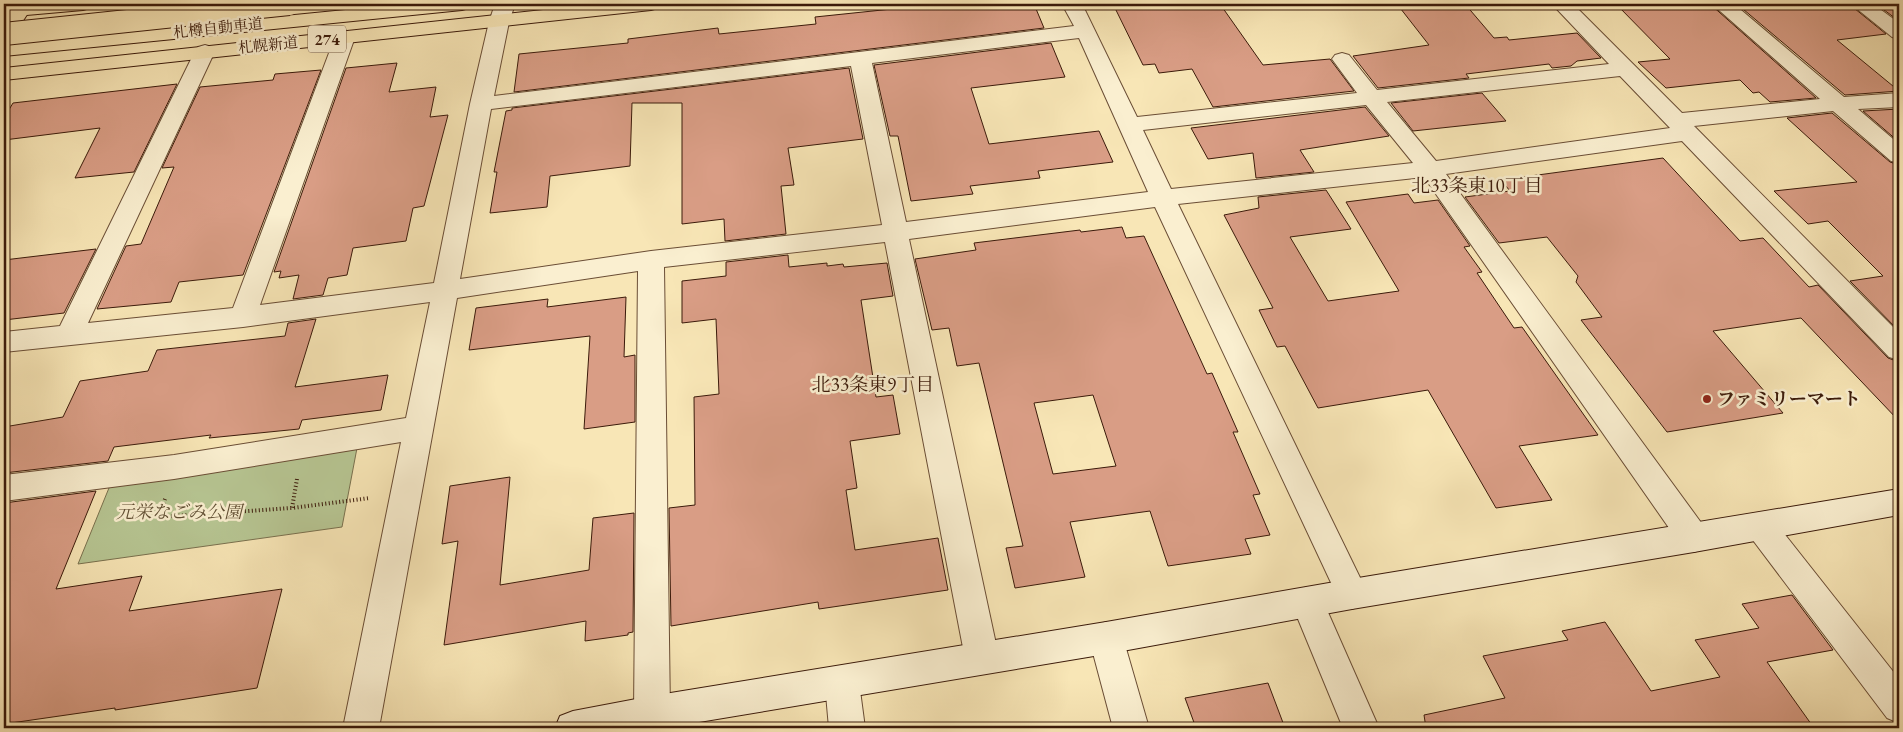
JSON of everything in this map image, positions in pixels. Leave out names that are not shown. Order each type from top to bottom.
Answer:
[{"type":"main road","points":[[4,35],[16,8],[82,4]]},
{"type":"main road","name":"札樽自動車道","points":[[4,35],[290,4]]},
{"type":"main road","name":"札樽自動車道","points":[[4,50],[462,4]]},
{"type":"main road","name":"札幌新道","points":[[4,74],[345,37],[502,13],[651,4]]},
{"type":"street","points":[[1072,4],[1352,594]]},
{"type":"street","points":[[1562,4],[1899,350]]},
{"type":"street","points":[[1722,4],[1899,156]]},
{"type":"street","points":[[1860,4],[1899,33]]},
{"type":"street","points":[[361,728],[480,104],[502,13]]},
{"type":"street","points":[[480,104],[1086,31]]},
{"type":"street","points":[[244,317],[345,37]]},
{"type":"street","points":[[70,334],[205,51]]},
{"type":"street","points":[[860,57],[982,658]]},
{"type":"street","points":[[1342,59],[1371,98],[1430,169],[1694,538]]},
{"type":"street","points":[[1129,125],[1625,70]]},
{"type":"street","points":[[4,342],[244,317],[444,291],[651,260],[895,232],[1163,198],[1430,169],[1681,127],[1839,104],[1899,100]]},
{"type":"street","points":[[651,260],[652,713]]},
{"type":"street","points":[[4,488],[174,467],[418,428]]},
{"type":"street","points":[[573,728],[652,713],[1106,638],[1352,594],[1899,502]]},
{"type":"street","points":[[1760,526],[1899,706]]},
{"type":"street","points":[[1307,602],[1361,728]]},
{"type":"street","points":[[1106,638],[1131,728]]},
{"type":"street","points":[[842,682],[848,728]]},
{"type":"path","points":[[292,508],[303,446]]},
{"type":"path","points":[[174,467],[159,517],[292,508],[371,498]]},
{"type":"green space","name":"元栄なごみ公園","points":[[357,448],[342,527],[78,564],[111,483]]},
{"type":"building","points":[[940,4],[1034,4],[1044,28],[514,92],[519,54],[628,43],[628,39],[718,28],[719,34],[816,24],[815,17]]},
{"type":"building","points":[[1113,4],[1220,4],[1263,65],[1330,59],[1354,91],[1213,107],[1192,69],[1159,73],[1155,64],[1143,65]]},
{"type":"building","points":[[1397,4],[1465,4],[1494,38],[1507,37],[1509,40],[1577,33],[1601,58],[1577,61],[1571,66],[1552,68],[1549,64],[1466,74],[1469,78],[1378,88],[1353,56],[1429,45]]},
{"type":"building","points":[[1616,4],[1710,4],[1816,98],[1770,102],[1759,92],[1753,93],[1740,80],[1666,88],[1638,62],[1670,59]]},
{"type":"building","points":[[1737,4],[1849,4],[1886,34],[1837,40],[1899,91],[1845,95]]},
{"type":"building","points":[[1876,4],[1899,4],[1899,21]]},
{"type":"building","points":[[1051,43],[1065,77],[971,88],[989,144],[1099,131],[1113,162],[1038,171],[1040,178],[970,186],[973,194],[911,201],[898,136],[890,136],[874,65]]},
{"type":"building","points":[[397,63],[389,92],[436,87],[430,117],[448,115],[424,206],[413,208],[406,241],[353,248],[347,275],[328,278],[323,295],[293,299],[299,275],[279,278],[281,271],[274,272],[346,68]]},
{"type":"building","points":[[849,68],[863,139],[788,148],[794,185],[781,186],[786,234],[725,241],[724,219],[682,224],[682,103],[632,103],[630,166],[550,176],[547,207],[490,213],[497,172],[494,172],[506,111],[512,110],[512,108]]},
{"type":"building","points":[[321,70],[243,275],[179,282],[171,302],[97,309],[126,246],[141,244],[174,167],[162,168],[200,87],[273,80],[275,74]]},
{"type":"building","points":[[177,84],[134,172],[75,178],[100,128],[4,140],[4,118],[13,103]]},
{"type":"building","points":[[1482,93],[1506,121],[1413,131],[1391,103]]},
{"type":"building","points":[[1365,107],[1389,136],[1300,150],[1314,172],[1256,178],[1253,153],[1208,159],[1191,128]]},
{"type":"building","points":[[1899,109],[1899,142],[1863,111]]},
{"type":"building","points":[[1832,113],[1890,162],[1899,165],[1899,331],[1850,281],[1883,276],[1828,221],[1808,224],[1774,191],[1857,182],[1787,118]]},
{"type":"building","points":[[1663,158],[1740,241],[1763,238],[1809,287],[1818,285],[1888,358],[1899,362],[1899,421],[1801,318],[1713,331],[1783,413],[1667,432],[1581,320],[1602,317],[1576,282],[1578,276],[1547,237],[1499,243],[1465,197],[1510,191],[1501,180]]},
{"type":"building","points":[[1326,190],[1351,229],[1290,237],[1328,301],[1399,291],[1346,202],[1408,194],[1414,203],[1438,200],[1470,246],[1464,247],[1482,272],[1477,273],[1514,328],[1522,327],[1598,435],[1519,446],[1552,500],[1496,508],[1428,390],[1318,408],[1285,346],[1277,347],[1259,310],[1273,308],[1224,215],[1259,208],[1258,197]]},
{"type":"building","points":[[1122,227],[1126,238],[1144,236],[1207,374],[1212,373],[1238,432],[1233,432],[1260,494],[1253,495],[1270,535],[1245,539],[1251,554],[1168,566],[1150,511],[1070,522],[1085,577],[1015,588],[1006,548],[1023,546],[979,363],[957,366],[949,328],[932,330],[915,259],[976,250],[974,243],[1080,230],[1081,232]],"holes":[[[1093,395],[1116,466],[1053,474],[1034,403]]]},
{"type":"building","points":[[96,249],[64,313],[4,320],[4,260]]},
{"type":"building","points":[[788,255],[789,267],[827,263],[827,266],[843,264],[844,267],[887,263],[893,296],[861,300],[876,397],[893,395],[900,434],[850,441],[857,488],[846,490],[855,550],[938,538],[948,590],[819,609],[818,602],[671,626],[669,508],[695,505],[694,397],[719,394],[716,319],[682,323],[682,281],[726,276],[726,262]]},
{"type":"building","points":[[626,297],[624,357],[635,355],[635,422],[584,429],[590,336],[469,350],[476,308],[548,299],[547,307]]},
{"type":"building","points":[[316,319],[295,387],[388,375],[381,410],[302,420],[299,429],[209,438],[211,435],[114,447],[108,461],[4,473],[4,427],[63,417],[80,381],[148,371],[157,350],[285,336],[288,323]]},
{"type":"building","points":[[510,477],[500,585],[589,570],[593,518],[634,513],[633,632],[628,633],[628,635],[585,641],[586,621],[444,645],[458,541],[442,544],[450,486]]},
{"type":"building","points":[[96,491],[56,589],[142,576],[129,611],[282,589],[257,688],[115,710],[115,708],[4,724],[4,503]]},
{"type":"building","points":[[1792,595],[1833,650],[1767,662],[1814,728],[1426,728],[1424,715],[1505,698],[1483,656],[1568,640],[1562,631],[1605,622],[1651,691],[1720,677],[1695,640],[1759,628],[1742,604]]},
{"type":"building","points":[[1268,683],[1285,728],[1196,728],[1185,698]]},
{"type":"place","name":"ファミリーマート","points":[[1707,399]]},
{"type":"district","name":"北33条東10丁目","points":[[1477,185]]},
{"type":"district","name":"北33条東9丁目","points":[[873,384]]}]
